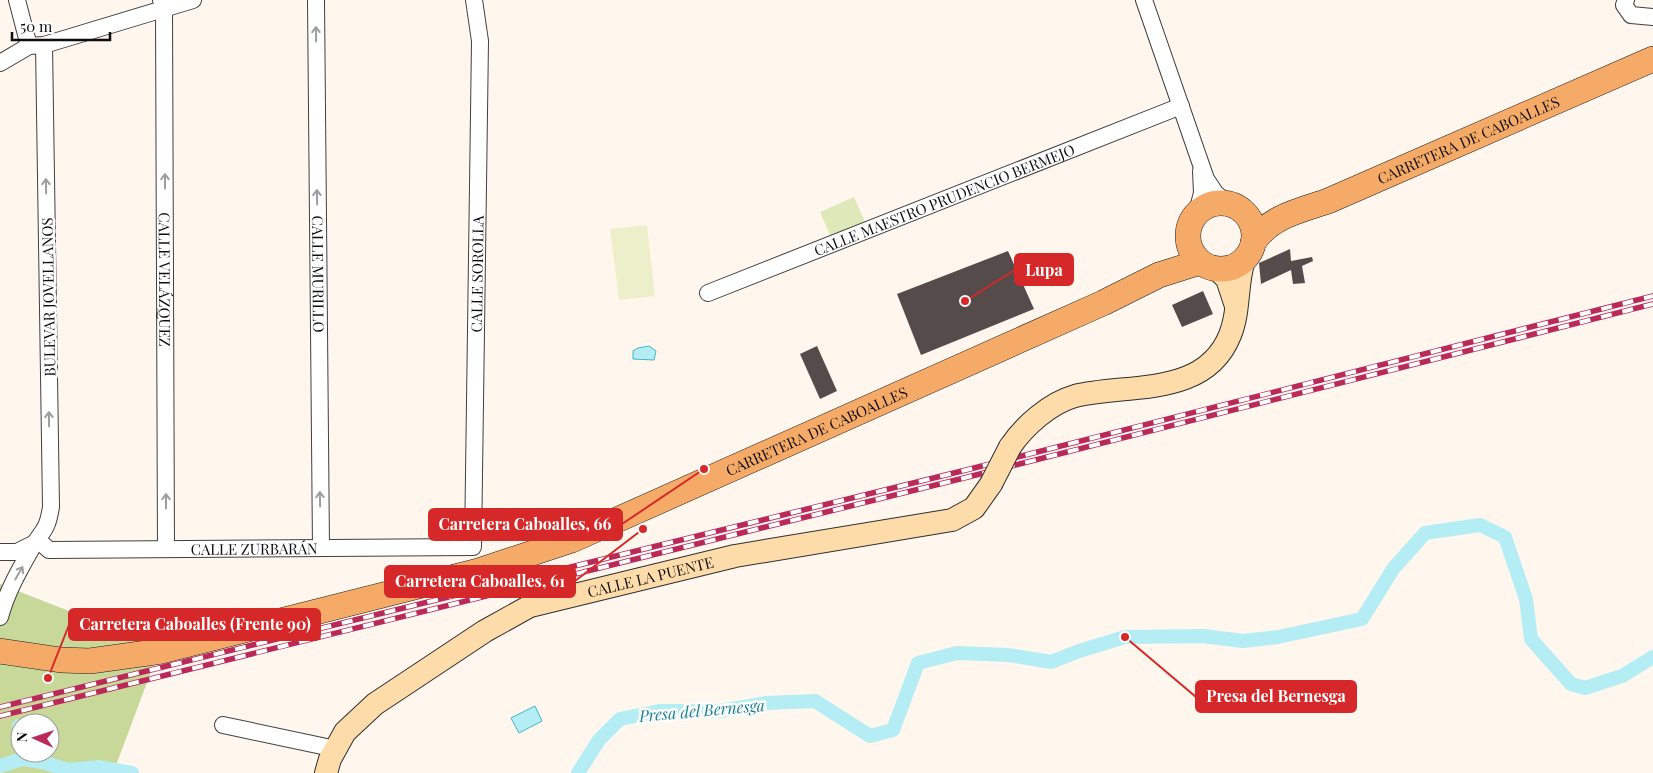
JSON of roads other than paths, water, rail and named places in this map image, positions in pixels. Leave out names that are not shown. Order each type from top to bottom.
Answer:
[{"type":"main road","name":"CARRETERA DE CABOALLES","points":[[1248,252],[1259,234],[1282,217],[1328,201],[1653,59]]},
{"type":"main road","points":[[1208,205],[1238,209],[1253,228],[1248,252],[1232,267],[1209,266],[1190,249],[1192,223],[1208,205]]},
{"type":"main road","name":"CARRETERA DE CABOALLES","points":[[1238,209],[1282,217]]},
{"type":"main road","name":"CARRETERA DE CABOALLES","points":[[1159,275],[1178,256],[1192,223]]},
{"type":"main road","name":"CARRETERA DE CABOALLES","points":[[0,651],[60,660],[90,661],[162,651],[383,597],[525,557],[572,540],[887,401],[1103,303],[1159,275],[1209,266]]},
{"type":"street","name":"BULEVAR JOVELLANOS","points":[[0,617],[6,596],[36,542],[48,525],[51,507],[36,46],[17,0]]},
{"type":"street","points":[[0,63],[36,46],[162,4],[193,0]]},
{"type":"street","name":"CALLE MURILLO","points":[[316,0],[321,548]]},
{"type":"street","name":"CALLE SOROLLA","points":[[473,547],[480,41],[474,0]]},
{"type":"street","points":[[1144,0],[1201,166],[1216,194],[1238,209]]},
{"type":"street","points":[[1626,0],[1624,5],[1631,15],[1653,17]]},
{"type":"street","name":"CALLE VELÁZQUEZ","points":[[162,4],[166,550]]},
{"type":"street","name":"CALLE MAESTRO PRUDENCIO BERMEJO","points":[[708,293],[1181,106]]},
{"type":"street","points":[[1192,223],[1202,193],[1201,166]]},
{"type":"street","name":"CALLE LA PUENTE","points":[[327,771],[336,749],[346,732],[375,704],[485,631],[530,606],[735,556],[952,520],[974,508],[991,484],[1010,447],[1020,433],[1052,408],[1074,396],[1151,387],[1192,376],[1213,362],[1230,336],[1248,252]]},
{"type":"street","points":[[1209,266],[1231,288],[1236,309]]},
{"type":"street","points":[[0,552],[17,552],[36,542]]},
{"type":"street","name":"CALLE ZURBARÁN","points":[[36,542],[49,550],[473,547]]},
{"type":"street","points":[[223,725],[336,749]]},
{"type":"water","points":[[649,346],[656,351],[654,360],[633,359],[633,351]]},
{"type":"water","points":[[535,706],[542,721],[519,733],[511,718]]},
{"type":"waterway","name":"Presa del Bernesga","points":[[578,773],[599,740],[620,719],[659,711],[720,711],[766,703],[815,701],[870,736],[893,730],[918,663],[957,653],[1009,655],[1051,662],[1125,637],[1203,636],[1243,641],[1278,637],[1362,619],[1393,569],[1425,533],[1480,525],[1505,537],[1526,599],[1531,639],[1571,684],[1585,688],[1622,676],[1653,657]]},
{"type":"waterway","name":"Presa del Bernesga","points":[[0,766],[22,759],[42,762],[68,770],[99,767],[132,773]]},
{"type":"railway","points":[[0,707],[966,470],[1653,296]]},
{"type":"railway","points":[[0,716],[968,477],[1653,304]]},
{"type":"place","name":"Lupa","points":[[965,301]]},
{"type":"place","name":"Carretera Caboalles, 66","points":[[704,469]]},
{"type":"place","name":"Carretera Caboalles, 61","points":[[643,529]]},
{"type":"place","name":"Presa del Bernesga","points":[[1125,637]]},
{"type":"place","name":"Carretera Caboalles (Frente 90)","points":[[48,678]]}]
